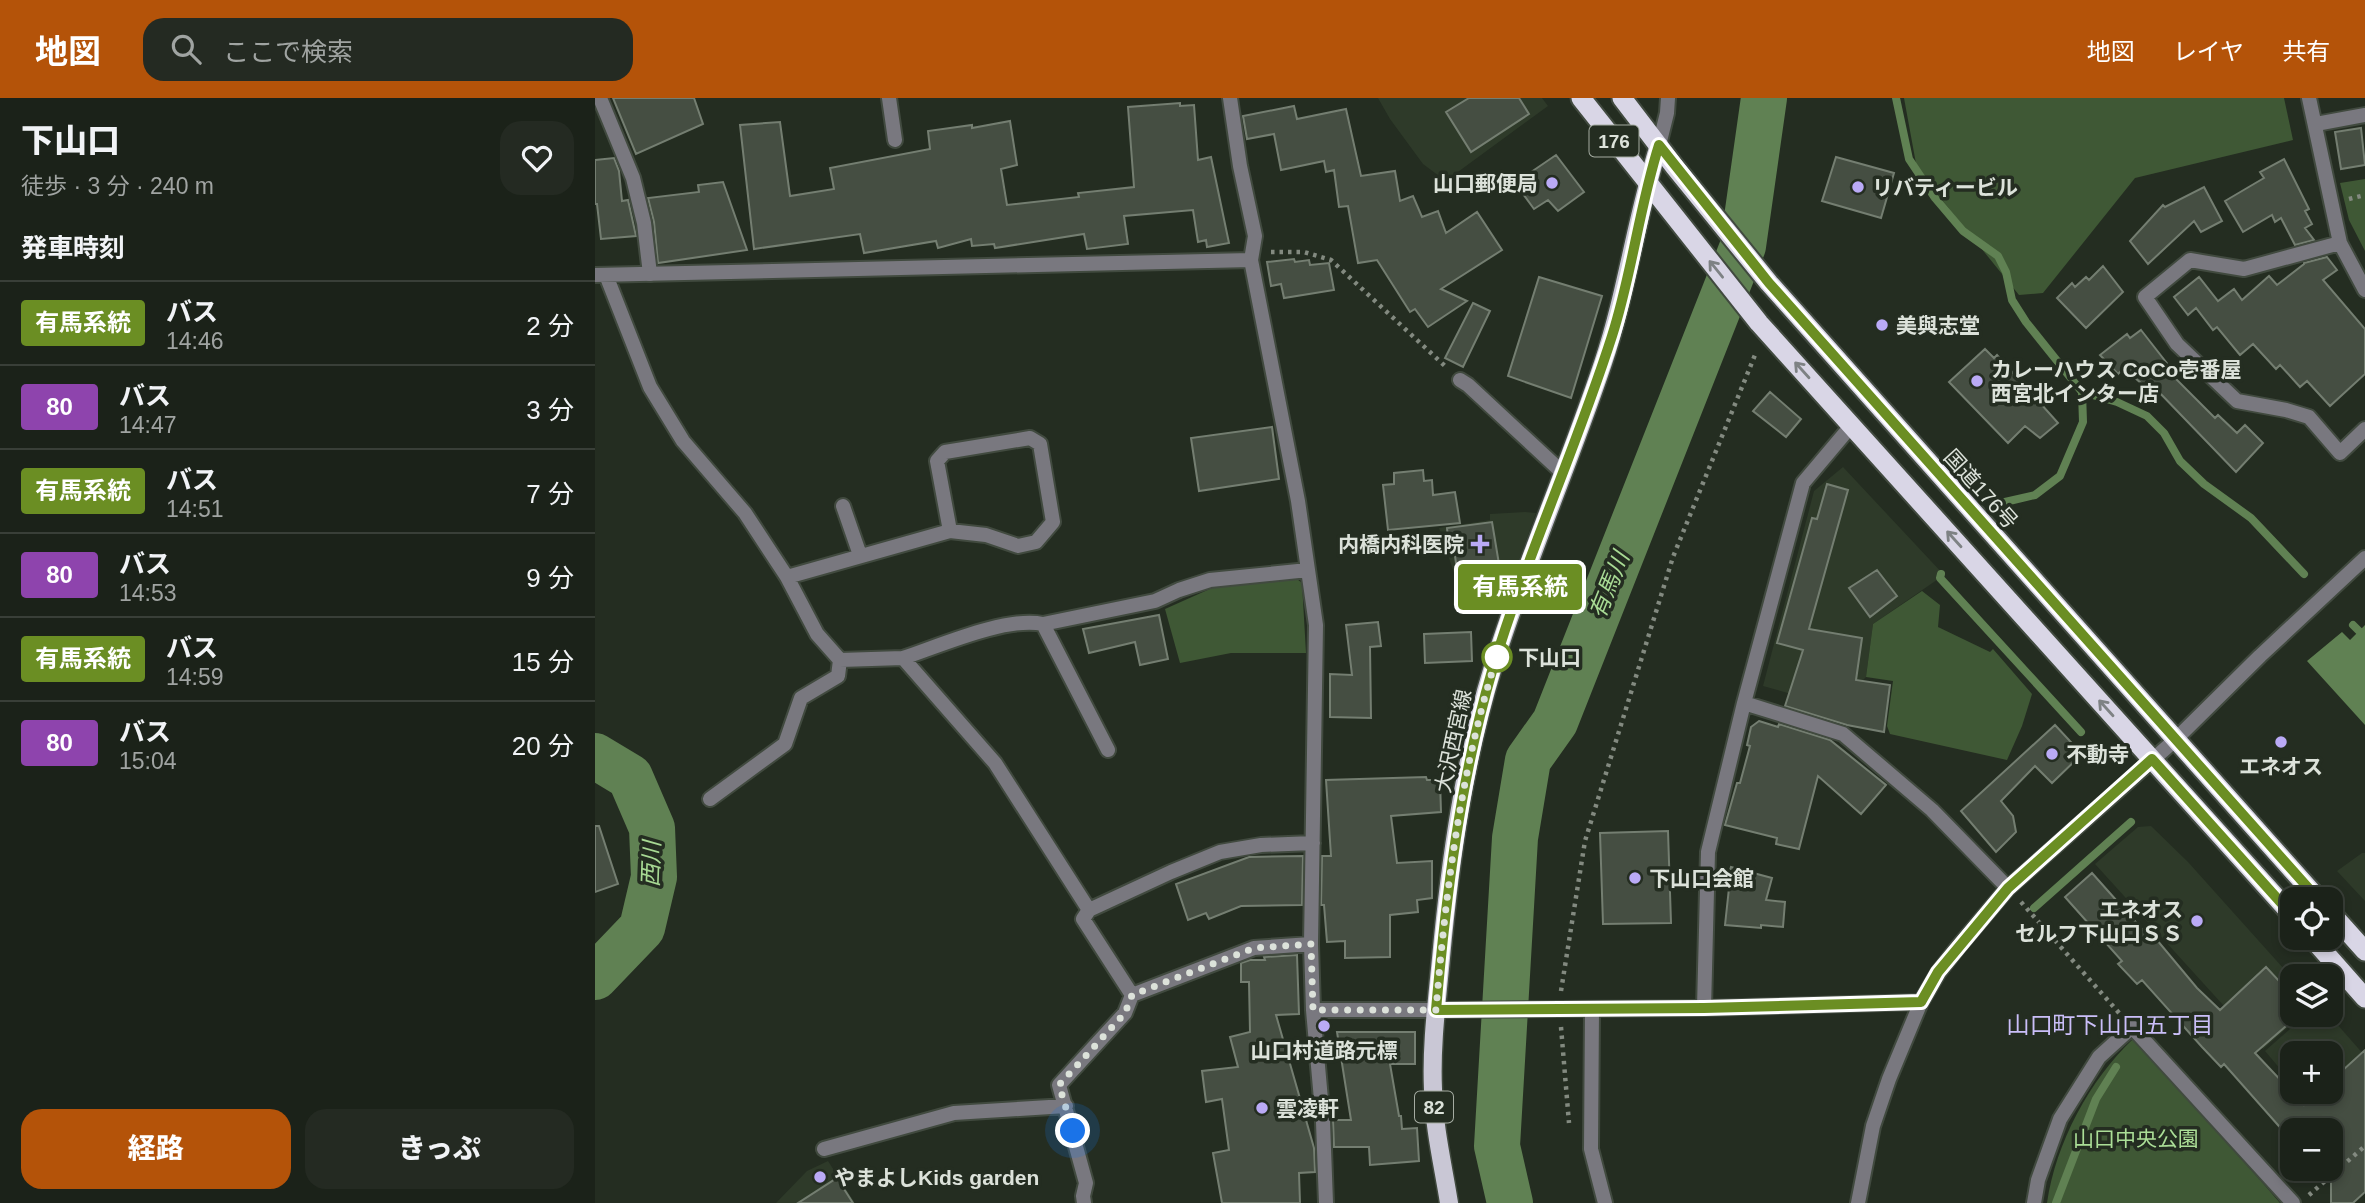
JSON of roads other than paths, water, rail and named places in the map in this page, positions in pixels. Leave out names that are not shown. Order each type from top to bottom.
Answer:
[{"type":"highway","name":"176","points":[[1581,98],[1759,323],[2280,902]]},
{"type":"highway","name":"国道176号","points":[[1622,98],[1769,283],[2307,887]]},
{"type":"highway","points":[[2343,926],[2365,951]]},
{"type":"highway","points":[[2323,950],[2365,998]]},
{"type":"main road","name":"大沢西宮線","points":[[1450,1203],[1436,1133],[1433,1088],[1436,1010],[1457,830],[1482,709],[1505,632],[1613,332],[1630,267],[1647,183],[1659,145]]},
{"type":"street","points":[[600,98],[633,178],[644,223],[650,274]]},
{"type":"street","points":[[889,98],[895,139]]},
{"type":"street","points":[[1230,98],[1240,166],[1255,236],[1251,260],[1298,501],[1316,625],[1311,944],[1326,1203]]},
{"type":"street","points":[[1659,145],[1668,98]]},
{"type":"street","points":[[2309,98],[2340,243],[2365,290]]},
{"type":"street","points":[[2316,124],[2365,115]]},
{"type":"street","points":[[2340,243],[2244,269],[2190,260],[2145,297],[2177,344],[2237,401],[2309,417],[2340,453],[2365,429]]},
{"type":"street","points":[[711,799],[785,744],[801,698],[838,676],[840,660],[817,634],[787,577],[745,513],[683,441],[650,387],[600,275],[1251,260]]},
{"type":"street","points":[[1459,380],[1468,385],[1563,472]]},
{"type":"street","points":[[1704,1008],[1708,852],[1744,703],[1803,483],[1851,426]]},
{"type":"street","points":[[787,577],[950,531],[986,535],[1019,546],[1036,542],[1053,522],[1040,444],[1030,439],[945,452],[937,461],[950,531]]},
{"type":"street","points":[[843,506],[860,555]]},
{"type":"street","points":[[1858,1203],[1873,1126],[1889,1079],[1921,1002],[1938,972],[2008,888],[2175,740],[2365,558]]},
{"type":"street","points":[[840,660],[903,658],[991,629],[1029,621],[1043,624],[1155,601],[1210,580],[1308,570]]},
{"type":"street","points":[[1043,624],[1108,750]]},
{"type":"street","points":[[903,658],[995,763],[1089,910]]},
{"type":"street","points":[[1744,703],[1843,734],[1931,810],[2008,888]]},
{"type":"street","points":[[1132,995],[1083,919],[1089,910],[1220,852],[1261,845],[1313,843]]},
{"type":"street","points":[[1084,1203],[1086,1182],[1059,1085],[1125,1013],[1132,995],[1254,948],[1311,944]]},
{"type":"street","points":[[1313,1010],[1456,1011],[1557,1003],[1592,1009],[1921,1002]]},
{"type":"street","points":[[1592,1009],[1591,1149],[1605,1203]]},
{"type":"street","points":[[2034,1203],[2038,1180],[2060,1119],[2099,1057],[2132,1027],[2293,1203]]},
{"type":"street","points":[[824,1149],[954,1113],[1066,1106]]},
{"type":"waterway","name":"有馬川","points":[[1510,1203],[1497,1146],[1515,838],[1528,760],[1555,722],[1743,246],[1764,98]]},
{"type":"waterway","points":[[1896,98],[1909,159],[1935,198],[1963,231],[1998,256],[2006,272],[2012,300],[2026,322],[2082,392],[2083,422],[2060,476],[2035,495],[2005,502]]},
{"type":"waterway","points":[[2082,392],[2117,402],[2147,416],[2164,433],[2180,461],[2204,484],[2251,518],[2304,574]]},
{"type":"waterway","points":[[1941,574],[1940,578],[2081,732]]},
{"type":"waterway","points":[[2353,625],[2359,631]]},
{"type":"waterway","name":"西川","points":[[595,756],[630,777],[652,828],[654,877],[642,928],[595,977]]},
{"type":"waterway","points":[[2034,908],[2131,822]]},
{"type":"waterway","points":[[2056,1203],[2096,1099],[2116,1067]]},
{"type":"place","name":"山口郵便局","points":[[1552,183]]},
{"type":"place","name":"リバティービル","points":[[1858,187]]},
{"type":"place","name":"美與志堂","points":[[1882,325]]},
{"type":"place","name":"カレーハウス CoCo壱番屋 西宮北インター店","points":[[1977,381]]},
{"type":"place","name":"内橋内科医院","points":[[1480,544]]},
{"type":"place","name":"下山口","points":[[1497,657]]},
{"type":"place","name":"エネオス","points":[[2281,742]]},
{"type":"place","name":"不動寺","points":[[2052,754]]},
{"type":"place","name":"下山口会館","points":[[1635,878]]},
{"type":"place","name":"エネオス セルフ下山口ＳＳ","points":[[2197,921]]},
{"type":"place","name":"山口村道路元標","points":[[1324,1026]]},
{"type":"place","name":"雲凌軒","points":[[1262,1108]]},
{"type":"place","name":"やまよしKids garden","points":[[820,1177]]},
{"type":"district","name":"山口町下山口五丁目","points":[[2110,1025]]},
{"type":"park label","name":"山口中央公園","points":[[2136,1138]]}]
